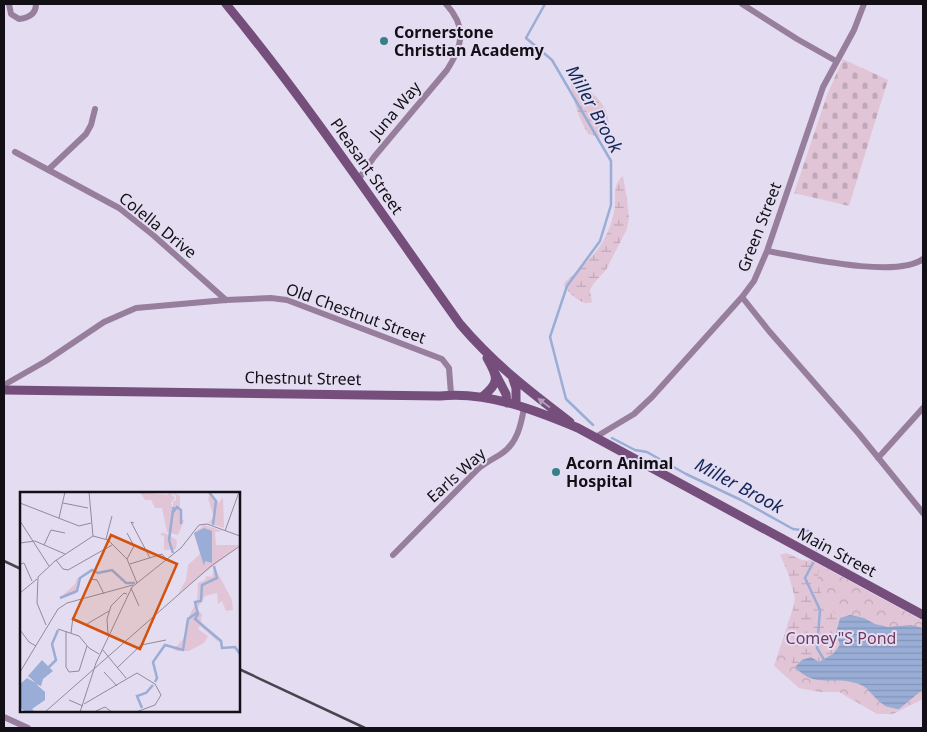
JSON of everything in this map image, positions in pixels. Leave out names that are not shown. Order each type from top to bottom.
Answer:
[{"type":"main road","name":"Pleasant Street","points":[[226,4],[290,86],[460,324],[480,348],[516,405]]},
{"type":"main road","name":"Pleasant Street","points":[[480,348],[511,376],[578,428]]},
{"type":"main road","points":[[482,397],[494,387],[496,377],[494,370]]},
{"type":"main road","points":[[511,376],[516,388],[516,405]]},
{"type":"main road","name":"Chestnut Street","points":[[4,390],[451,394],[482,397],[516,405],[578,428],[594,438]]},
{"type":"main road","name":"Main Street","points":[[594,438],[923,615]]},
{"type":"street","points":[[7,5],[11,14],[19,19],[28,18],[35,10],[36,4]]},
{"type":"street","name":"Juna Way","points":[[358,180],[374,157],[447,70],[456,56],[461,35],[454,13],[446,4]]},
{"type":"street","points":[[742,4],[836,61]]},
{"type":"street","name":"Green Street","points":[[594,438],[634,414],[652,397],[742,297],[754,281],[767,251],[823,87],[854,30],[864,4]]},
{"type":"street","points":[[48,170],[86,134],[91,125],[95,109]]},
{"type":"street","name":"Colella Drive","points":[[15,152],[119,208],[153,235],[226,300]]},
{"type":"street","points":[[767,251],[874,267],[901,267],[912,265],[923,259]]},
{"type":"street","points":[[742,297],[923,513]]},
{"type":"street","name":"Old Chestnut Street","points":[[4,386],[46,361],[104,322],[136,308],[271,298],[287,300],[442,359],[449,368],[451,394]]},
{"type":"street","name":"Earls Way","points":[[392,555],[482,466],[510,445],[521,424],[516,405]]},
{"type":"street","points":[[878,458],[923,408]]},
{"type":"street","points":[[4,717],[28,728]]},
{"type":"green space","points":[[843,59],[888,80],[849,206],[794,193],[827,95]]},
{"type":"green space","points":[[575,82],[590,91],[606,111],[608,128],[605,136],[600,137],[588,134],[579,116],[573,97],[571,84]]},
{"type":"green space","points":[[623,176],[629,218],[627,229],[606,270],[590,290],[592,302],[584,303],[572,295],[564,285],[596,252],[607,234],[615,207],[617,184]]},
{"type":"green space","points":[[786,553],[803,560],[816,560],[819,569],[817,581],[825,604],[840,618],[836,632],[840,645],[834,654],[819,662],[811,657],[802,660],[795,667],[784,650],[788,634],[787,625],[793,611],[795,598],[788,573],[780,555]]},
{"type":"green space","name":"Comey\"S Pond","points":[[809,559],[923,621],[923,699],[893,714],[877,714],[839,692],[819,692],[799,688],[774,666]]},
{"type":"water","points":[[850,615],[888,627],[911,625],[923,628],[923,691],[899,709],[884,705],[861,685],[852,682],[810,678],[795,667],[802,660],[811,657],[819,662],[833,654],[840,645],[836,633],[840,618]]},
{"type":"waterway","name":"Miller Brook","points":[[545,4],[526,38],[552,60],[611,161],[611,205],[600,241],[567,286],[550,337],[566,399],[593,425]]},
{"type":"waterway","name":"Miller Brook","points":[[612,438],[635,450],[647,452],[793,529],[809,531],[818,542],[817,550]]},
{"type":"waterway","name":"Miller Brook","points":[[813,563],[805,578],[820,610],[817,648],[826,663]]},
{"type":"railway","points":[[4,561],[20,569]]},
{"type":"railway","points":[[240,669],[365,728]]},
{"type":"place","name":"Cornerstone Christian Academy","points":[[384,41]]},
{"type":"place","name":"Acorn Animal Hospital","points":[[556,472]]}]
